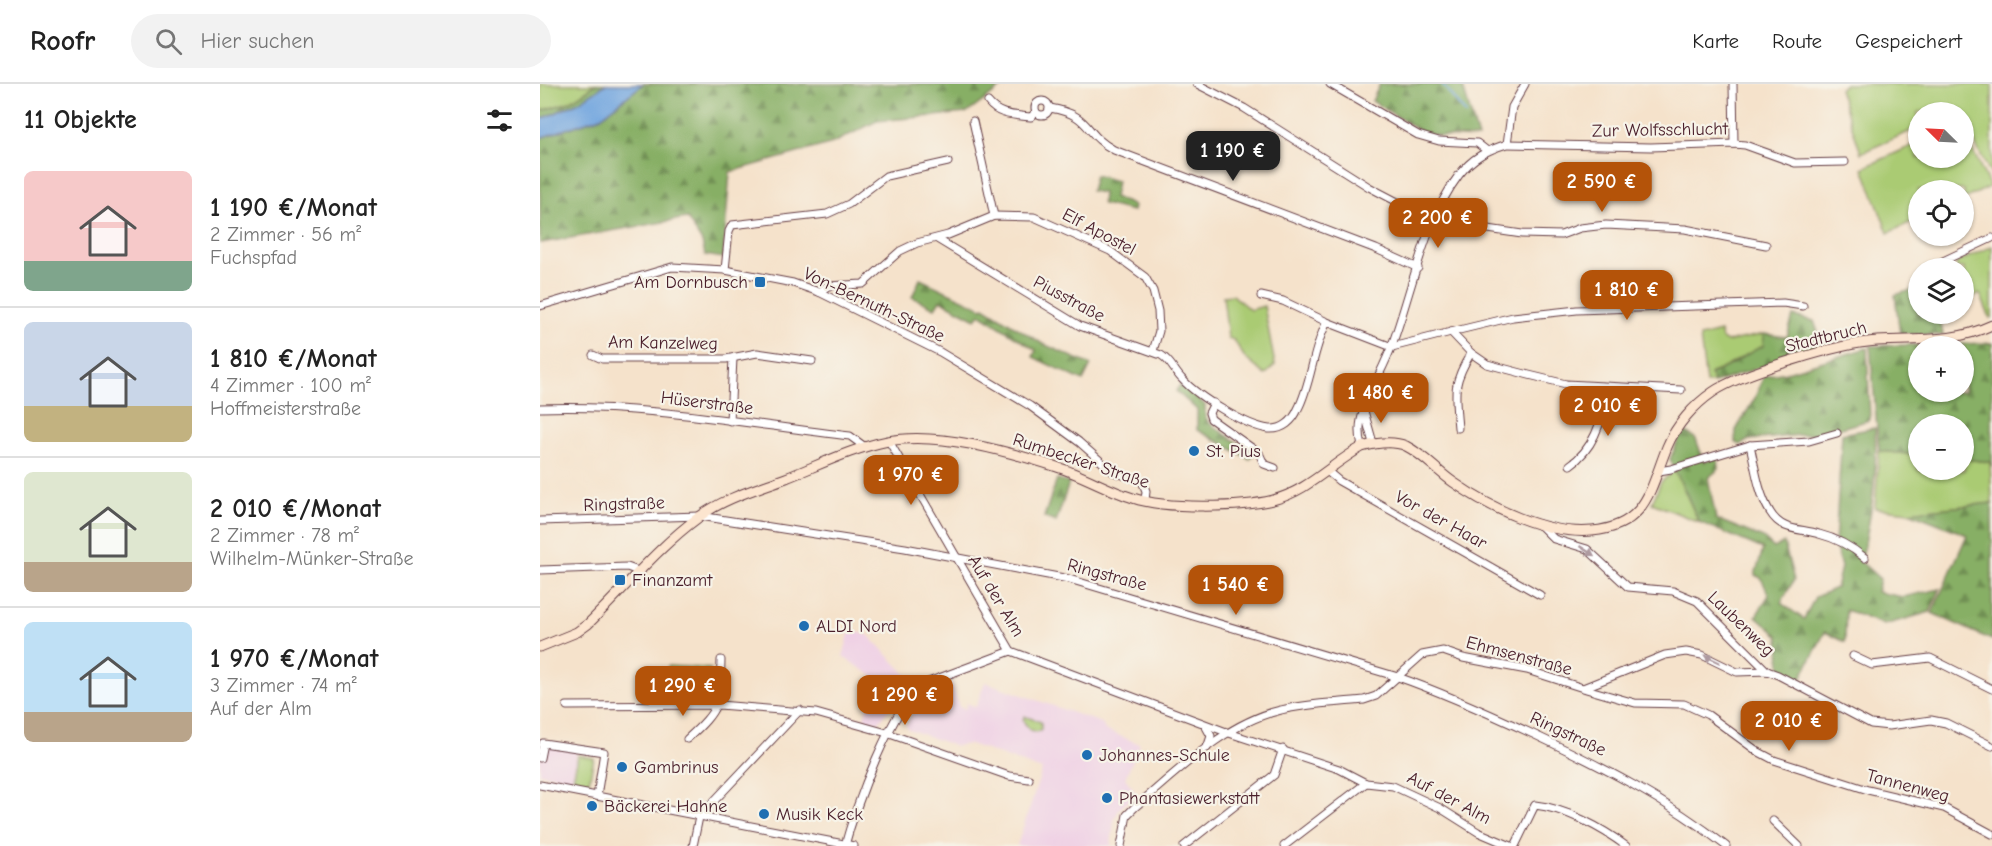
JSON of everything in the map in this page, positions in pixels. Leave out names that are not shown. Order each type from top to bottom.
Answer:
[{"type":"street","points":[[1197,84],[1244,108],[1369,187],[1434,221],[1522,234],[1561,235],[1580,228],[1606,225],[1676,228],[1766,245]]},
{"type":"street","points":[[1330,84],[1418,135],[1439,141],[1477,143],[1486,150],[1458,177],[1434,221],[1392,347],[1364,411],[1360,429],[1362,447]]},
{"type":"street","points":[[1508,144],[1512,107],[1525,84]]},
{"type":"street","points":[[1733,84],[1734,144]]},
{"type":"street","points":[[1036,112],[1035,105],[1041,100],[1047,102],[1050,108]]},
{"type":"street","points":[[988,102],[996,112],[1003,114],[1031,117],[1036,112]]},
{"type":"street","points":[[1050,108],[1064,110],[1081,118],[1100,140],[1114,150],[1376,249],[1418,268]]},
{"type":"street","points":[[1036,112],[1045,115],[1050,108]]},
{"type":"street","points":[[973,121],[994,216]]},
{"type":"street","name":"Zur Wolfsschlucht","points":[[1486,150],[1508,144],[1651,147],[1734,144],[1745,145],[1796,163],[1845,162]]},
{"type":"street","points":[[725,270],[729,231],[732,225],[827,214],[849,204],[886,176],[948,162]]},
{"type":"street","name":"Elf Apostel","points":[[819,292],[828,286],[862,284],[900,251],[994,216],[1015,215],[1044,220],[1100,246],[1135,267],[1150,284],[1158,311],[1159,331],[1153,351]]},
{"type":"street","points":[[1949,258],[1992,238]]},
{"type":"street","name":"Piusstraße","points":[[937,239],[1080,326],[1153,351],[1167,359],[1182,379],[1214,403],[1240,418],[1269,429],[1289,422],[1302,400],[1316,344],[1327,322]]},
{"type":"street","name":"Von-Bernuth-Straße","points":[[540,306],[672,267],[725,270],[787,281],[819,292],[940,352],[1015,396],[1079,442],[1113,472],[1142,481],[1146,491],[1145,501]]},
{"type":"street","points":[[1261,296],[1283,301],[1327,322],[1392,347],[1513,317],[1577,310],[1783,303],[1803,306]]},
{"type":"street","name":"Stadtbruch","points":[[1708,396],[1742,377],[1853,344],[1878,340],[1957,338],[1992,325]]},
{"type":"street","points":[[1451,332],[1487,364],[1529,375],[1566,384],[1681,390]]},
{"type":"street","points":[[1458,428],[1455,385],[1458,374],[1471,352]]},
{"type":"street","name":"Am Kanzelweg","points":[[593,355],[602,359],[632,360],[733,358],[758,353],[812,361]]},
{"type":"street","name":"Am Kanzelweg","points":[[730,421],[733,358]]},
{"type":"street","points":[[1570,465],[1581,458],[1594,440],[1606,401],[1607,387]]},
{"type":"street","name":"Rumbecker Straße","points":[[540,647],[554,644],[588,624],[700,516],[736,498],[866,447],[889,441],[941,441],[1012,455],[1057,467],[1145,501],[1193,505],[1262,502],[1299,491],[1362,447],[1373,443],[1394,443],[1407,446],[1470,493],[1538,523],[1580,531],[1611,527],[1632,517],[1642,508],[1656,484],[1675,432],[1684,419],[1708,396]]},
{"type":"street","points":[[1214,403],[1209,413],[1211,419],[1259,453],[1264,464],[1275,468]]},
{"type":"street","name":"Hüserstraße","points":[[540,408],[613,407],[849,436],[866,447]]},
{"type":"street","points":[[1364,411],[1373,443]]},
{"type":"street","points":[[1659,471],[1750,445],[1809,441],[1837,433]]},
{"type":"street","name":"Auf der Alm","points":[[889,441],[1011,651],[1229,733],[1339,769],[1366,783],[1393,786],[1440,808],[1478,832],[1513,846]]},
{"type":"street","points":[[1750,445],[1764,499],[1778,523],[1788,529],[1825,535],[1850,547],[1865,558]]},
{"type":"street","name":"Vor der Haar","points":[[1327,471],[1339,481],[1540,594]]},
{"type":"street","name":"Ringstraße","points":[[540,521],[700,516],[1069,579],[1398,677],[1460,700],[1617,774],[1688,817],[1726,846]]},
{"type":"street","name":"Laubenweg","points":[[1538,523],[1554,539],[1587,549],[1628,587],[1673,591],[1697,601],[1767,671]]},
{"type":"street","points":[[540,570],[627,567],[641,572]]},
{"type":"street","points":[[845,845],[887,733],[913,690],[1011,651]]},
{"type":"street","name":"Ehmsenstraße","points":[[1121,846],[1127,815],[1229,733],[1252,720],[1280,710],[1364,700],[1376,696],[1415,661],[1431,652],[1443,651],[1463,658],[1527,670],[1582,688],[1677,653],[1702,655],[1741,673],[1767,671],[1872,724],[1938,722],[1992,746]]},
{"type":"street","points":[[1853,656],[1872,665],[1930,658],[1992,689]]},
{"type":"street","points":[[687,740],[709,719],[718,705],[721,660]]},
{"type":"street","name":"Tannenweg","points":[[1582,688],[1635,703],[1684,704],[1708,715],[1757,752],[1774,760],[1876,793],[1944,808],[1992,834]]},
{"type":"street","points":[[567,706],[718,705],[800,710],[887,733],[1009,776],[1029,779]]},
{"type":"street","points":[[693,846],[699,817],[800,710]]},
{"type":"street","points":[[1203,723],[1211,736],[1206,750]]},
{"type":"street","points":[[540,758],[543,743],[604,752],[597,796]]},
{"type":"street","points":[[1184,846],[1274,775],[1283,749]]},
{"type":"street","points":[[1284,846],[1366,783]]},
{"type":"street","points":[[540,785],[854,846]]},
{"type":"street","points":[[1513,846],[1535,805],[1548,806],[1626,846]]},
{"type":"street","points":[[1773,821],[1799,846]]},
{"type":"shaded area","points":[[850,630],[868,635],[912,680],[878,723],[864,718],[876,678],[843,657]]},
{"type":"shaded area","points":[[985,682],[1102,723],[1105,730],[1140,744],[1125,778],[1137,794],[1119,809],[1114,820],[1111,846],[1017,846],[1042,770],[970,744],[955,746],[908,729],[906,725],[921,699],[937,689],[952,683],[959,707],[965,709],[967,703],[976,707]]},
{"type":"shaded area","points":[[540,744],[578,746],[572,779],[540,773]]},
{"type":"green space","points":[[540,84],[596,84],[570,102],[540,111]]},
{"type":"green space","points":[[596,84],[606,84],[579,102],[540,120],[540,111],[570,102]]},
{"type":"green space","points":[[643,84],[1006,84],[967,113],[877,121],[833,143],[730,172],[723,258],[705,255],[702,242],[687,218],[540,243],[540,138],[601,117]]},
{"type":"green space","points":[[1380,84],[1462,84],[1478,138],[1439,136],[1422,132],[1372,101]]},
{"type":"green space","points":[[1845,84],[1992,84],[1992,176],[1974,142],[1974,102],[1908,102],[1908,132],[1861,153],[1839,89]]},
{"type":"green space","points":[[1908,148],[1908,168],[1974,168],[1974,153],[1990,187],[1974,194],[1974,180],[1908,180],[1908,224],[1888,233],[1863,168]]},
{"type":"green space","points":[[1095,175],[1117,181],[1114,197],[1134,206],[1133,211],[1102,204],[1103,193],[1091,191]]},
{"type":"green space","points":[[1992,246],[1992,318],[1980,294],[1974,297],[1974,258],[1967,258]]},
{"type":"green space","points":[[920,279],[984,307],[1041,343],[1091,365],[1083,381],[1033,357],[1036,350],[980,314],[976,319],[940,300],[935,308],[912,297]]},
{"type":"green space","points":[[1908,291],[1908,324],[1941,324],[1943,335],[1900,334],[1895,295]]},
{"type":"green space","points":[[1233,295],[1250,310],[1264,306],[1275,365],[1265,375],[1245,358],[1234,340],[1228,338],[1223,296]]},
{"type":"green space","points":[[1793,316],[1814,321],[1823,346],[1714,383],[1710,374],[1763,346],[1764,334],[1787,337]]},
{"type":"green space","points":[[1720,332],[1722,339],[1727,342],[1764,334],[1764,346],[1711,373],[1714,383],[1706,383],[1700,337]]},
{"type":"green space","points":[[1974,343],[1992,343],[1992,467],[1990,462],[1974,460],[1974,414],[1908,414],[1908,454],[1879,451],[1870,346],[1908,345],[1908,402],[1974,402]]},
{"type":"green space","points":[[1867,348],[1870,420],[1822,433],[1749,440],[1740,445],[1735,442],[1736,430],[1755,398],[1764,376],[1787,372]]},
{"type":"green space","points":[[1180,385],[1205,405],[1205,416],[1209,423],[1254,454],[1250,459],[1197,430],[1197,410],[1176,391]]},
{"type":"green space","points":[[1875,428],[1873,495],[1861,562],[1880,579],[1877,592],[1903,597],[1940,589],[1930,612],[1884,625],[1846,610],[1845,642],[1825,632],[1799,682],[1781,671],[1779,636],[1756,616],[1769,595],[1761,578],[1755,575],[1763,549],[1699,522],[1670,459],[1683,430],[1696,439],[1704,462],[1718,458],[1719,469],[1708,478],[1716,519],[1763,538],[1774,548],[1784,543],[1794,580],[1781,603],[1804,619],[1815,597],[1836,588],[1841,567],[1835,544],[1842,434]]},
{"type":"green space","points":[[1879,451],[1908,454],[1908,480],[1974,480],[1974,460],[1990,462],[1992,503],[1909,512],[1875,508]]},
{"type":"green space","points":[[1675,470],[1699,522],[1652,503],[1661,482]]},
{"type":"green space","points":[[1057,479],[1069,483],[1056,522],[1044,517]]},
{"type":"green space","points":[[1992,503],[1992,640],[1932,613],[1967,535],[1909,512]]},
{"type":"green space","points":[[668,666],[710,669],[709,675],[716,675],[714,700],[665,699]]},
{"type":"green space","points":[[1024,716],[1041,722],[1041,729],[1037,732],[1030,730],[1023,721]]},
{"type":"green space","points":[[578,755],[594,758],[589,782],[573,779]]},
{"type":"water","points":[[606,84],[643,84],[601,117],[540,138],[540,120],[579,102]]},
{"type":"waterway","points":[[1442,84],[1466,114]]},
{"type":"place","name":"Am Dornbusch","points":[[760,282]]},
{"type":"place","name":"St. Pius","points":[[1194,451]]},
{"type":"place","name":"Finanzamt","points":[[620,580]]},
{"type":"place","name":"ALDI Nord","points":[[804,626]]},
{"type":"place","name":"Johannes-Schule","points":[[1087,755]]},
{"type":"place","name":"Gambrinus","points":[[622,767]]},
{"type":"place","name":"Phantasiewerkstatt","points":[[1107,798]]},
{"type":"place","name":"Bäckerei Hahne","points":[[592,806]]},
{"type":"place","name":"Musik Keck","points":[[764,814]]}]
